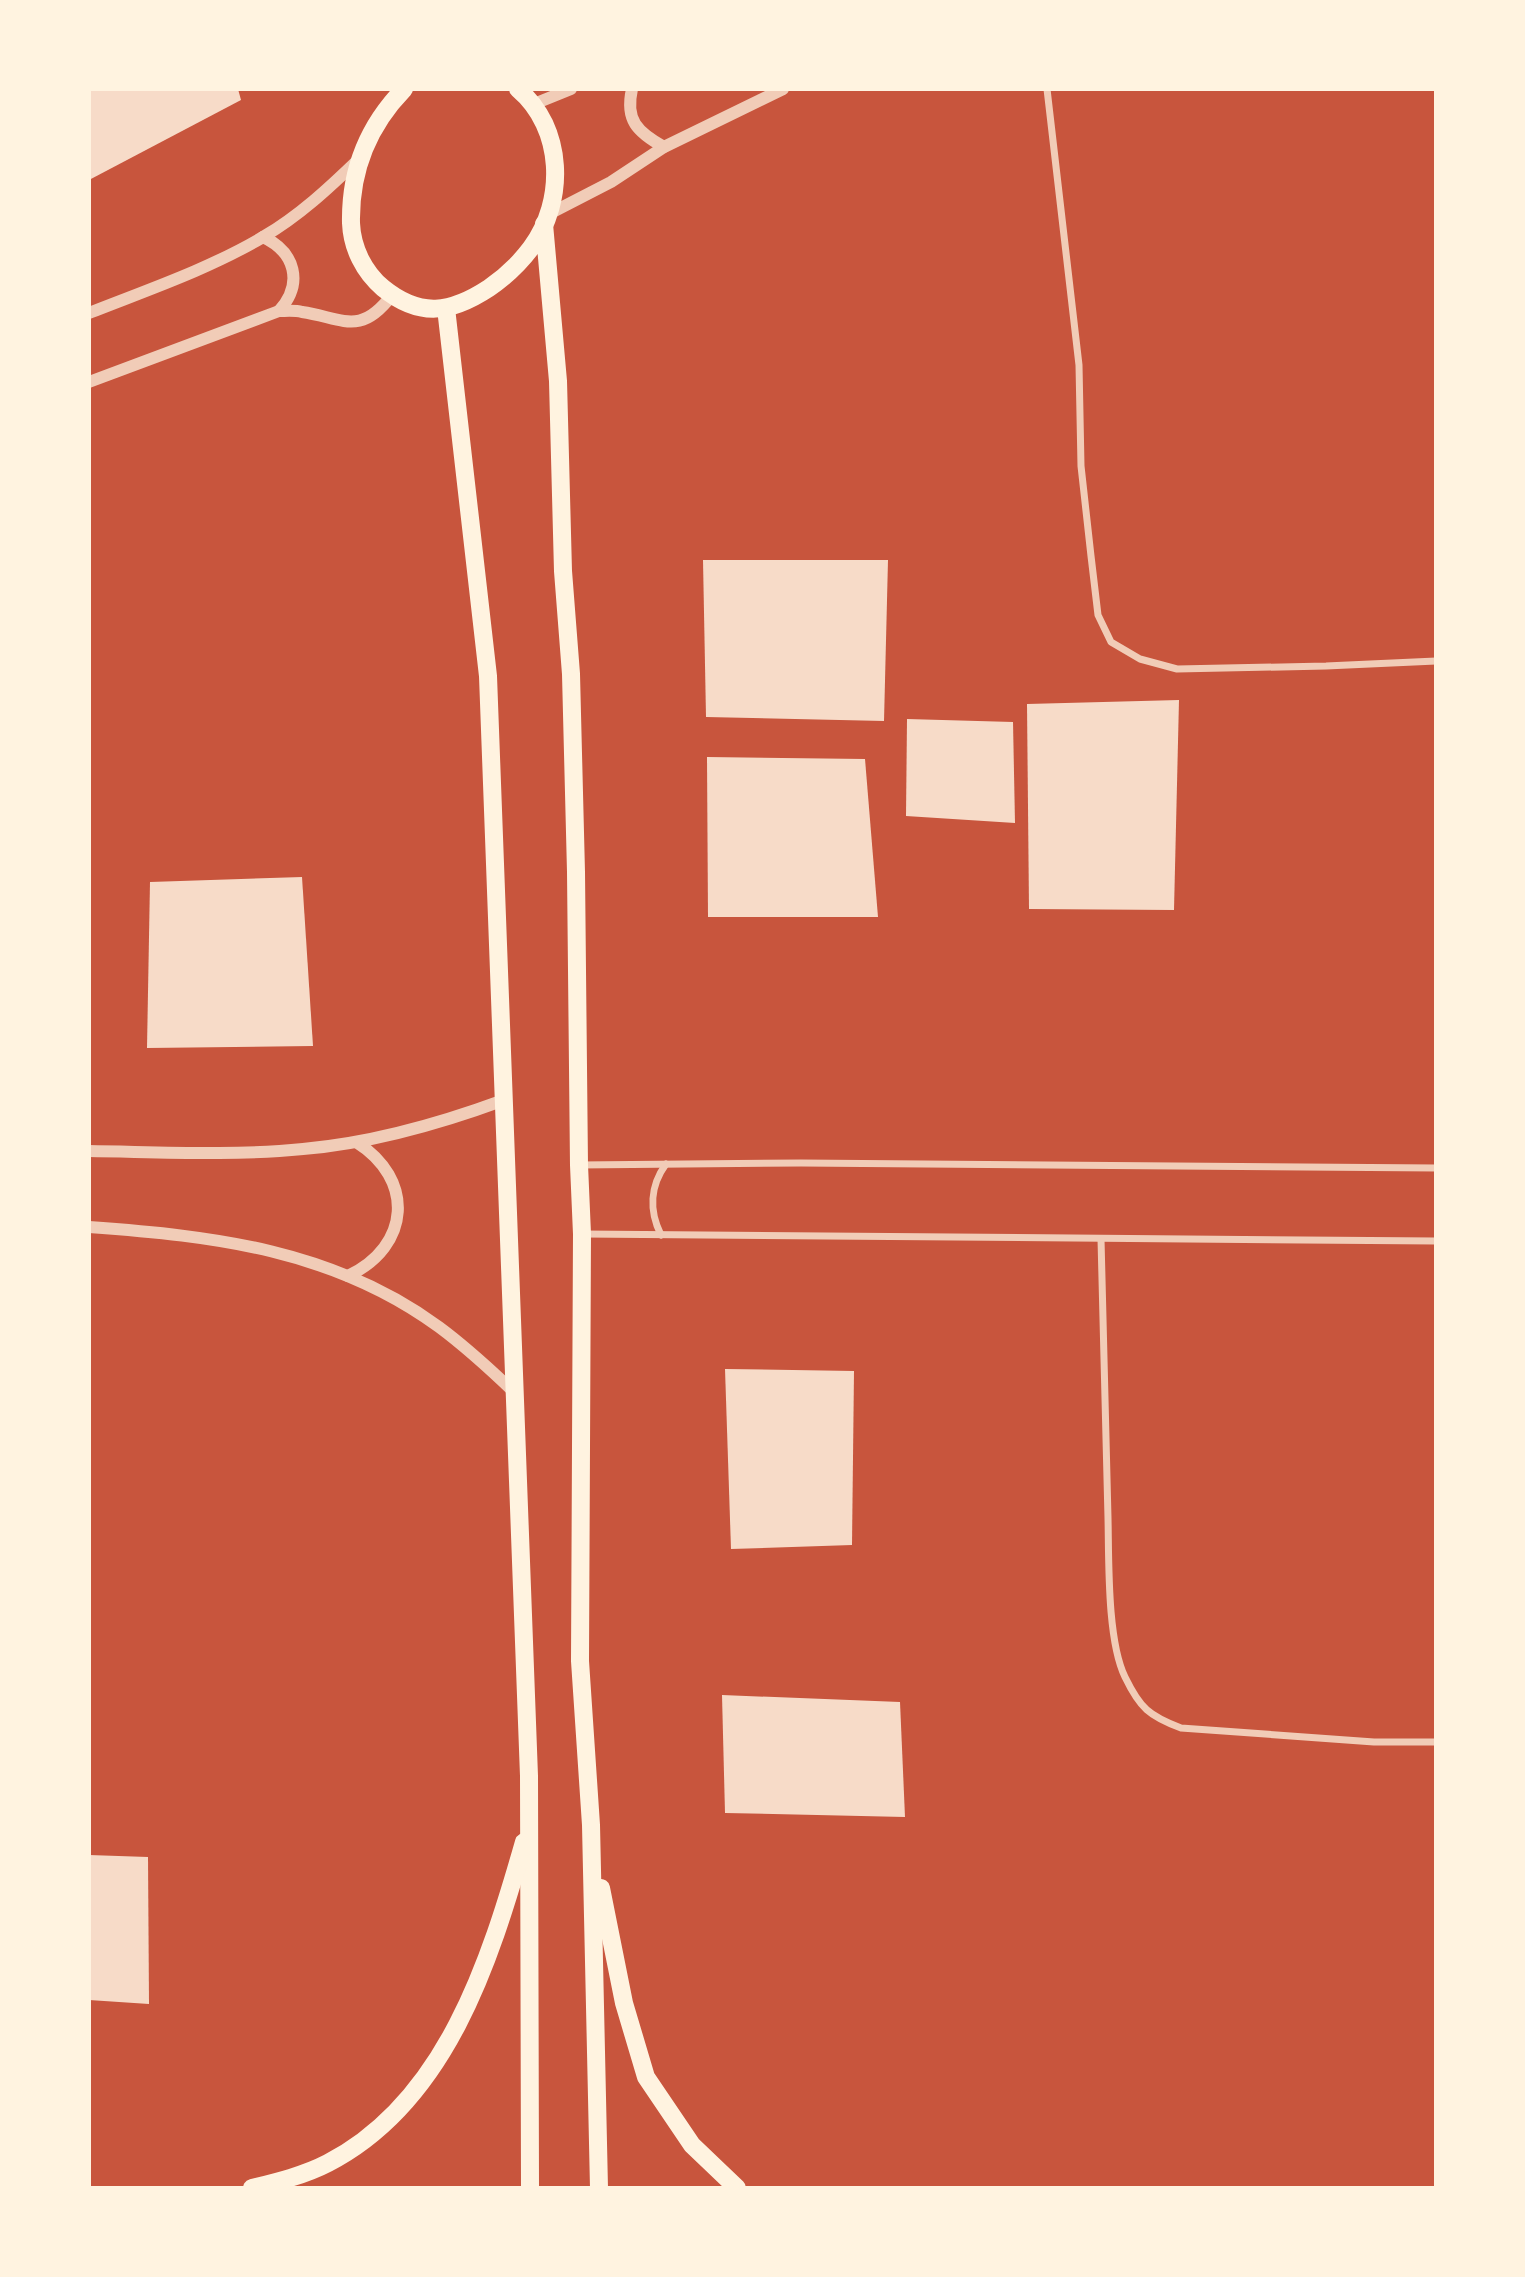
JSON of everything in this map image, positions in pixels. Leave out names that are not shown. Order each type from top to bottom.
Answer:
[{"type":"main road","points":[[404,89],[390,97],[359,159],[352,196],[352,234],[359,258],[374,280],[392,295],[413,306],[432,309],[470,301],[504,278],[533,246],[546,219],[555,177],[554,153],[548,129],[534,104],[519,89]]},
{"type":"main road","points":[[546,219],[558,381],[563,571],[571,674],[582,1234],[580,1661],[591,1825],[599,2188]]},
{"type":"main road","points":[[446,308],[488,676],[529,1822],[530,2188]]},
{"type":"main road","points":[[252,2188],[328,2164],[378,2130],[421,2083],[457,2027],[495,1938],[529,1822]]},
{"type":"main road","points":[[591,1825],[612,1950],[643,2069],[661,2101],[692,2145],[737,2188]]},
{"type":"street","points":[[534,104],[571,89]]},
{"type":"street","points":[[632,89],[629,112],[635,124],[643,134],[664,146]]},
{"type":"street","points":[[546,219],[611,182],[664,146],[783,89]]},
{"type":"street","points":[[1047,89],[1079,365],[1081,466],[1091,556],[1098,615],[1111,642],[1140,659],[1177,669],[1436,661]]},
{"type":"street","points":[[89,313],[226,257],[263,237],[298,214],[359,159]]},
{"type":"street","points":[[263,237],[285,251],[293,275],[293,289],[288,301],[279,311]]},
{"type":"street","points":[[89,382],[279,311],[302,312],[338,322],[354,322],[370,317],[383,308],[392,295]]},
{"type":"street","points":[[89,1150],[258,1152],[304,1149],[402,1133],[504,1100]]},
{"type":"street","points":[[348,1276],[363,1268],[382,1251],[394,1229],[398,1212],[397,1195],[383,1163],[371,1151],[356,1142]]},
{"type":"street","points":[[661,1235],[654,1218],[652,1199],[656,1181],[666,1164]]},
{"type":"street","points":[[579,1165],[1436,1168]]},
{"type":"street","points":[[89,1227],[199,1236],[250,1245],[299,1257],[348,1276],[394,1298],[438,1326],[478,1358],[515,1393]]},
{"type":"street","points":[[582,1234],[1436,1241]]},
{"type":"street","points":[[1101,1239],[1111,1596],[1115,1645],[1124,1675],[1143,1709],[1157,1719],[1181,1728],[1374,1742],[1436,1742]]},
{"type":"building","points":[[89,89],[238,89],[241,100],[89,180]]},
{"type":"building","points":[[703,560],[888,560],[884,721],[706,717]]},
{"type":"building","points":[[1179,700],[1174,910],[1029,909],[1027,704]]},
{"type":"building","points":[[907,719],[1013,722],[1015,823],[906,816]]},
{"type":"building","points":[[707,757],[865,759],[878,917],[708,917]]},
{"type":"building","points":[[302,877],[313,1046],[147,1048],[150,882]]},
{"type":"building","points":[[725,1369],[854,1371],[852,1545],[731,1549]]},
{"type":"building","points":[[722,1695],[900,1702],[905,1817],[725,1813]]},
{"type":"building","points":[[89,1855],[148,1857],[149,2004],[89,2000]]}]
